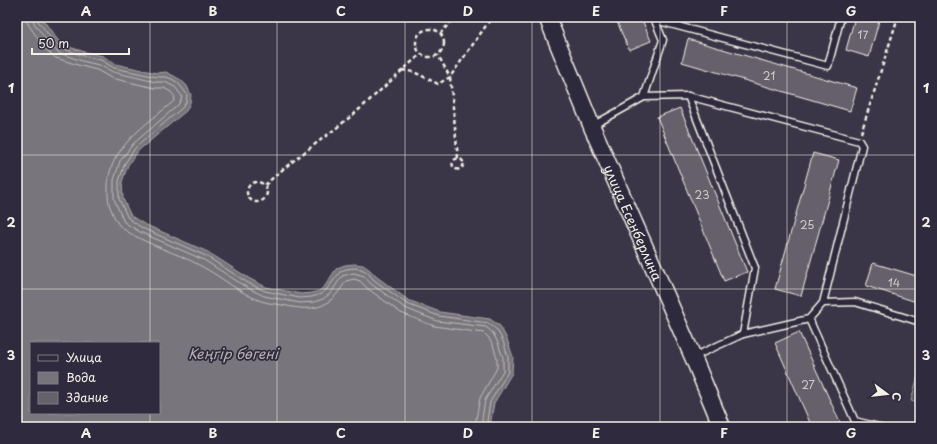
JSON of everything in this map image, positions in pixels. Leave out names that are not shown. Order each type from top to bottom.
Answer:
[{"type":"street","name":"улица Есенберлина","points":[[547,17],[592,126],[722,427]]},
{"type":"lane","points":[[654,18],[828,66],[841,17]]},
{"type":"lane","points":[[644,97],[663,40],[654,18]]},
{"type":"lane","points":[[592,126],[644,97],[688,96],[859,141],[862,146],[823,303],[809,319],[743,334],[693,357]]},
{"type":"lane","points":[[688,96],[755,268],[743,334]]},
{"type":"lane","points":[[823,303],[855,302],[920,322]]},
{"type":"lane","points":[[809,319],[855,420],[879,427]]},
{"type":"path","points":[[440,34],[455,17]]},
{"type":"path","points":[[402,70],[414,72],[438,84],[450,77],[492,17]]},
{"type":"path","points":[[859,141],[898,17]]},
{"type":"path","points":[[430,29],[435,30],[440,34],[444,40],[441,52],[438,55],[430,57],[421,54],[418,50],[417,41],[421,32],[430,29]]},
{"type":"path","points":[[265,186],[279,172],[362,107],[421,54]]},
{"type":"path","points":[[438,55],[450,77],[458,158],[464,164],[458,169],[454,168],[453,164],[458,158]]},
{"type":"path","points":[[261,182],[265,186],[268,193],[265,199],[256,203],[250,200],[247,190],[251,184],[261,182]]},
{"type":"shaded area","points":[[920,368],[920,403],[911,401]]},
{"type":"water","name":"Кеңгір бөгені","points":[[17,17],[41,17],[63,45],[103,56],[115,64],[157,73],[166,72],[181,80],[187,86],[191,95],[190,103],[186,111],[139,150],[128,165],[122,182],[123,199],[131,216],[144,224],[208,252],[250,279],[266,287],[301,294],[311,293],[319,291],[325,286],[337,268],[345,265],[363,265],[408,300],[440,312],[490,319],[500,326],[507,339],[513,357],[512,373],[494,403],[491,420],[493,427],[17,427]]},
{"type":"building","points":[[615,17],[641,17],[651,41],[629,50]]},
{"type":"building","points":[[855,17],[880,17],[869,57],[846,50]]},
{"type":"building","points":[[688,39],[857,88],[850,111],[682,62]]},
{"type":"building","points":[[680,108],[747,272],[724,281],[657,117]]},
{"type":"building","points":[[813,153],[839,160],[801,296],[775,289]]},
{"type":"building","points":[[873,263],[920,277],[920,303],[866,286]]},
{"type":"building","points":[[799,332],[842,427],[812,427],[775,343]]}]
